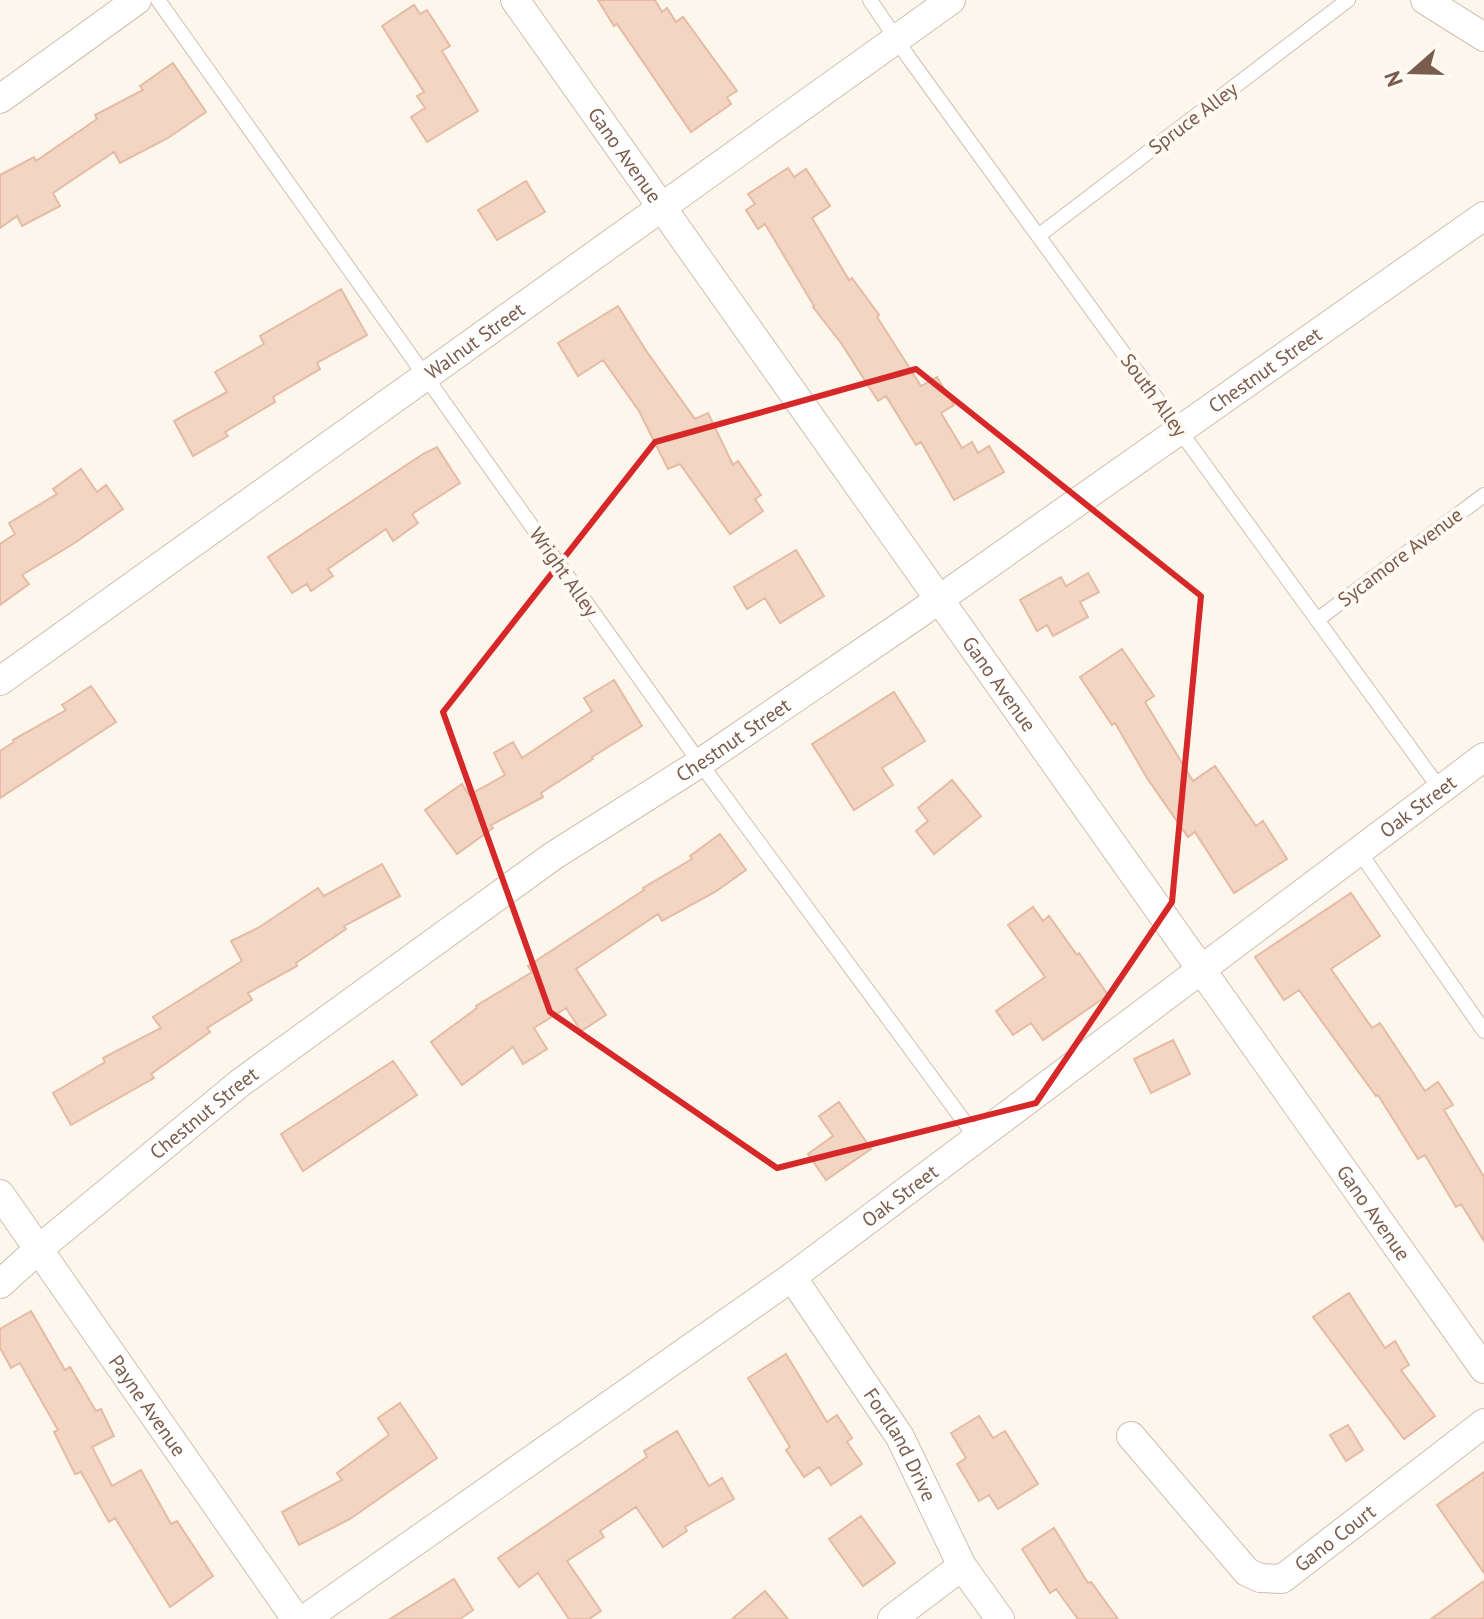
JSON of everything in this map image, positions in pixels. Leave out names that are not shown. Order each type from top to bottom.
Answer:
[{"type":"street","points":[[0,99],[137,0]]},
{"type":"street","name":"Gano Avenue","points":[[515,0],[1484,1369]]},
{"type":"street","name":"Walnut Street","points":[[0,681],[951,0]]},
{"type":"street","points":[[1425,0],[1484,37]]},
{"type":"street","name":"Chestnut Street","points":[[0,1284],[240,1083],[553,856],[700,763],[939,599],[1484,216]]},
{"type":"street","name":"Oak Street","points":[[305,1619],[792,1277],[1484,757]]},
{"type":"street","name":"Payne Avenue","points":[[0,1194],[296,1619]]},
{"type":"street","name":"Fordland Drive","points":[[792,1277],[900,1437],[962,1566],[1000,1619]]},
{"type":"street","name":"Gano Court","points":[[1131,1436],[1247,1572],[1260,1578],[1282,1579],[1484,1423]]},
{"type":"street","points":[[892,1619],[962,1566]]},
{"type":"lane","name":"Wright Alley","points":[[158,0],[700,763],[977,1139]]},
{"type":"lane","name":"South Alley","points":[[870,0],[1440,789]]},
{"type":"lane","name":"Spruce Alley","points":[[1038,236],[1348,0]]},
{"type":"lane","name":"Sycamore Avenue","points":[[1317,620],[1484,495]]},
{"type":"lane","points":[[1358,850],[1484,1031]]},
{"type":"highlighted area","points":[[916,369],[1201,596],[1172,902],[1036,1103],[777,1168],[550,1012],[443,712],[655,442]]},
{"type":"building","points":[[598,0],[655,0],[662,12],[667,8],[676,22],[683,17],[737,91],[727,97],[731,104],[691,132]]},
{"type":"building","points":[[414,5],[420,14],[427,10],[450,46],[442,51],[478,111],[427,142],[411,117],[425,108],[417,96],[424,92],[382,26]]},
{"type":"building","points":[[173,63],[206,112],[168,138],[120,163],[114,152],[53,193],[60,206],[22,226],[17,216],[0,228],[0,175],[34,157],[36,161],[97,119],[95,115],[143,90],[140,86]]},
{"type":"building","points":[[788,168],[794,177],[806,169],[830,206],[812,218],[849,280],[852,278],[879,315],[877,317],[921,386],[937,377],[954,405],[941,413],[962,448],[972,442],[978,453],[989,446],[1004,472],[954,500],[921,442],[916,445],[886,396],[878,401],[841,343],[813,307],[765,224],[758,229],[746,210],[755,204],[748,194]]},
{"type":"building","points":[[526,181],[545,212],[497,240],[478,210]]},
{"type":"building","points":[[341,289],[367,335],[317,363],[320,369],[273,397],[275,402],[225,432],[228,436],[193,456],[174,421],[227,392],[215,372],[264,344],[260,336]]},
{"type":"building","points":[[618,306],[695,419],[708,413],[733,465],[738,461],[761,495],[755,499],[763,511],[730,534],[680,464],[668,469],[639,411],[603,360],[578,376],[558,343]]},
{"type":"building","points":[[437,447],[460,483],[412,514],[418,523],[393,541],[386,529],[328,569],[333,576],[311,591],[307,584],[292,593],[268,557]]},
{"type":"building","points":[[81,469],[97,492],[106,485],[123,509],[22,575],[29,584],[0,605],[0,544],[15,534],[9,523],[57,494],[53,489]]},
{"type":"building","points":[[796,550],[824,596],[780,623],[765,598],[747,609],[734,587]]},
{"type":"building","points":[[1088,573],[1099,592],[1080,602],[1088,617],[1053,636],[1047,625],[1037,631],[1020,600],[1061,577],[1066,586]]},
{"type":"building","points":[[1122,649],[1154,696],[1145,702],[1193,781],[1215,766],[1256,826],[1263,821],[1287,859],[1234,893],[1195,832],[1188,837],[1147,778],[1115,723],[1112,725],[1080,677]]},
{"type":"building","points":[[614,680],[642,726],[541,793],[543,797],[491,825],[493,828],[457,854],[425,810],[462,784],[469,795],[505,775],[494,753],[513,742],[522,758],[592,711],[584,698]]},
{"type":"building","points":[[91,686],[116,722],[0,798],[0,751],[13,740],[66,710],[62,705]]},
{"type":"building","points":[[894,692],[925,741],[882,768],[893,785],[854,810],[812,744]]},
{"type":"building","points":[[952,780],[981,816],[934,854],[916,831],[928,821],[918,808]]},
{"type":"building","points":[[720,834],[746,870],[715,892],[662,921],[658,914],[576,969],[606,1015],[581,1031],[566,1008],[534,1028],[547,1049],[523,1064],[513,1047],[462,1085],[431,1042],[476,1006],[532,972],[528,966],[643,888],[692,859],[690,856]]},
{"type":"building","points":[[382,864],[400,896],[344,926],[346,929],[296,963],[297,966],[248,993],[252,1000],[207,1028],[210,1032],[151,1074],[154,1078],[71,1125],[53,1093],[105,1062],[103,1058],[161,1028],[153,1017],[242,961],[231,941],[258,928],[318,888],[324,896]]},
{"type":"building","points":[[1351,893],[1380,936],[1331,969],[1372,1028],[1380,1023],[1425,1091],[1438,1082],[1453,1105],[1444,1110],[1484,1177],[1484,1241],[1461,1204],[1456,1207],[1425,1155],[1418,1159],[1378,1095],[1299,990],[1284,1000],[1255,957]]},
{"type":"building","points":[[1033,907],[1043,921],[1049,916],[1108,995],[1043,1040],[1031,1023],[1013,1035],[996,1011],[1045,977],[1008,925]]},
{"type":"building","points":[[1173,1040],[1190,1074],[1151,1093],[1134,1059]]},
{"type":"building","points":[[393,1061],[417,1095],[303,1171],[281,1134]]},
{"type":"building","points":[[839,1102],[871,1149],[826,1180],[808,1154],[833,1136],[819,1116]]},
{"type":"building","points":[[1349,1293],[1385,1348],[1395,1341],[1409,1365],[1401,1370],[1435,1416],[1404,1439],[1313,1317]]},
{"type":"building","points":[[31,1311],[65,1370],[70,1367],[96,1411],[101,1409],[114,1436],[92,1447],[112,1486],[141,1470],[171,1524],[177,1521],[213,1576],[170,1607],[115,1518],[109,1522],[81,1472],[75,1474],[54,1432],[58,1430],[20,1363],[11,1368],[0,1348],[0,1329]]},
{"type":"building","points":[[786,1354],[827,1422],[837,1415],[852,1438],[847,1442],[862,1464],[831,1485],[819,1467],[804,1477],[786,1450],[790,1447],[748,1378]]},
{"type":"building","points":[[400,1403],[437,1458],[350,1519],[299,1545],[282,1512],[342,1480],[337,1473],[389,1435],[378,1418]]},
{"type":"building","points":[[979,1416],[993,1438],[1005,1431],[1038,1484],[998,1509],[989,1495],[979,1501],[957,1464],[966,1458],[951,1433]]},
{"type":"building","points":[[1348,1425],[1363,1450],[1346,1461],[1330,1435]]},
{"type":"building","points":[[677,1431],[709,1486],[722,1478],[734,1499],[685,1527],[687,1531],[663,1547],[636,1507],[600,1531],[604,1537],[567,1561],[601,1611],[589,1619],[569,1619],[538,1573],[519,1587],[498,1558],[647,1457],[644,1451]]},
{"type":"building","points":[[1484,1472],[1484,1573],[1437,1505]]},
{"type":"building","points":[[861,1516],[895,1563],[863,1586],[829,1539]]},
{"type":"building","points":[[1054,1528],[1088,1583],[1091,1582],[1118,1619],[1078,1619],[1056,1589],[1050,1593],[1022,1549]]},
{"type":"building","points":[[454,1579],[473,1610],[460,1619],[390,1619]]},
{"type":"building","points":[[1484,1581],[1484,1619],[1431,1619]]},
{"type":"building","points":[[765,1591],[788,1619],[732,1619]]}]
